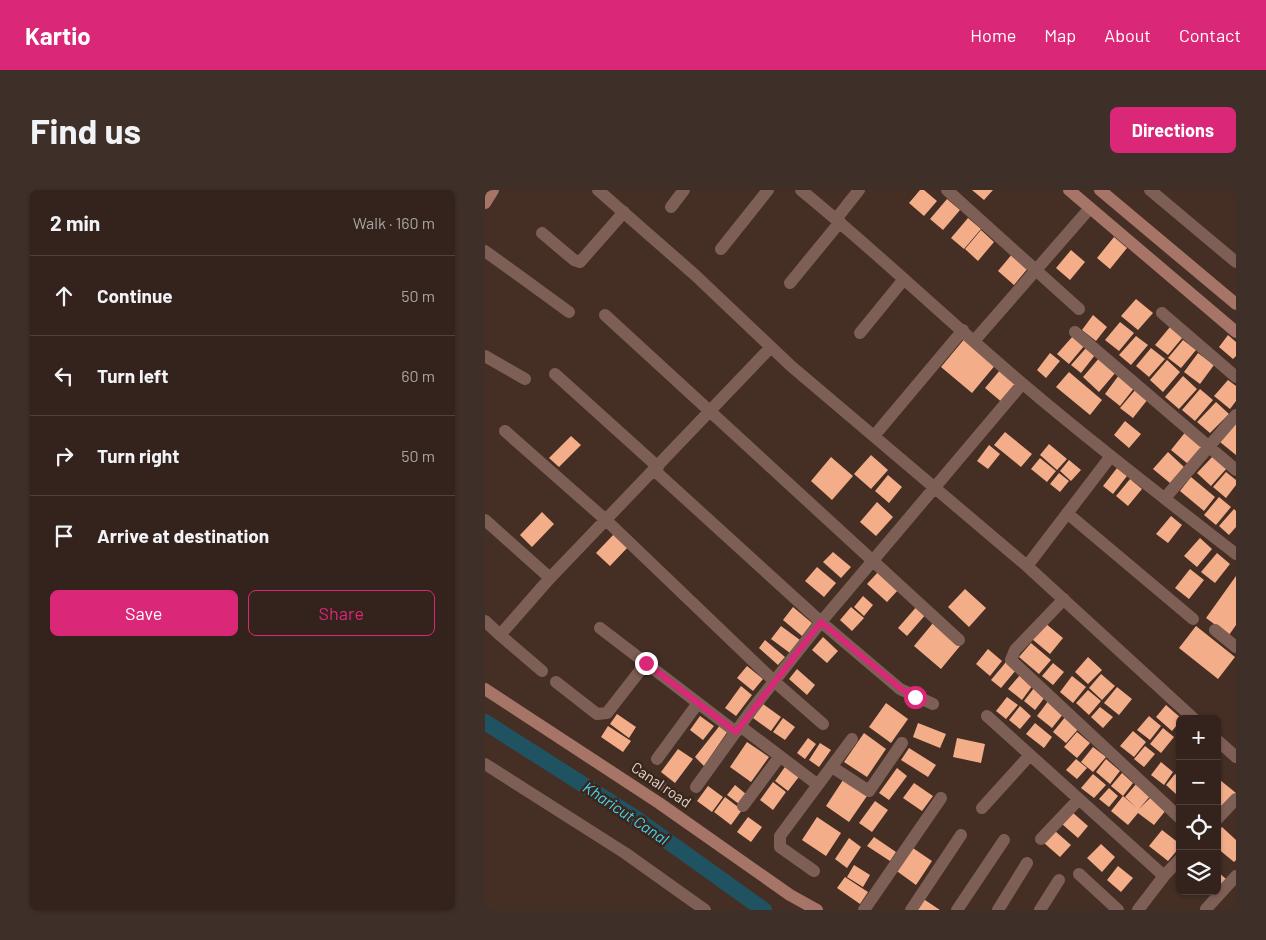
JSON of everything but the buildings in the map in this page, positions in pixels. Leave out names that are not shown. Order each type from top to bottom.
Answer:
[{"type":"street","points":[[598,190],[771,347],[1027,566],[1190,715]]},
{"type":"street","points":[[671,207],[685,190]]},
{"type":"street","points":[[721,249],[768,190]]},
{"type":"street","points":[[801,190],[963,330],[1022,384],[1236,554]]},
{"type":"street","points":[[790,283],[838,221],[859,190]]},
{"type":"street","points":[[947,190],[1036,268],[1079,309]]},
{"type":"street","points":[[1069,190],[1236,332]]},
{"type":"street","points":[[1150,190],[1236,262]]},
{"type":"street","points":[[1105,191],[1236,304]]},
{"type":"street","points":[[974,341],[1090,208]]},
{"type":"street","points":[[543,233],[574,260],[580,262],[624,212]]},
{"type":"street","points":[[485,251],[569,312]]},
{"type":"street","points":[[859,333],[904,279]]},
{"type":"street","points":[[1162,313],[1236,376]]},
{"type":"street","points":[[605,315],[959,640]]},
{"type":"street","points":[[875,436],[963,330]]},
{"type":"street","points":[[1075,332],[1236,470]]},
{"type":"street","points":[[500,635],[550,578],[607,521],[771,347]]},
{"type":"street","points":[[485,356],[525,379]]},
{"type":"street","points":[[555,374],[821,622],[900,688],[933,704]]},
{"type":"street","points":[[696,788],[738,729],[821,622],[1022,384]]},
{"type":"street","points":[[1165,498],[1236,416]]},
{"type":"street","points":[[505,431],[607,521],[775,682],[823,724]]},
{"type":"street","points":[[1027,566],[1111,456]]},
{"type":"street","points":[[1067,513],[1193,619]]},
{"type":"street","points":[[485,520],[550,578]]},
{"type":"street","points":[[1064,599],[1015,650],[1011,660],[1176,814]]},
{"type":"street","points":[[485,621],[542,670]]},
{"type":"street","points":[[600,628],[697,703],[780,756],[818,785]]},
{"type":"street","points":[[1215,630],[1236,647]]},
{"type":"street","points":[[555,682],[597,714],[601,715],[607,713],[646,663]]},
{"type":"street","name":"Canal road","points":[[485,689],[659,802],[790,895],[817,910]]},
{"type":"street","points":[[657,759],[697,703]]},
{"type":"street","points":[[987,716],[1164,876]]},
{"type":"street","points":[[814,871],[780,847],[780,836],[853,739]]},
{"type":"street","points":[[832,767],[869,791],[902,744]]},
{"type":"street","points":[[1221,744],[1236,757]]},
{"type":"street","points":[[982,808],[1030,755]]},
{"type":"street","points":[[743,806],[780,756]]},
{"type":"street","points":[[485,764],[625,853],[705,910]]},
{"type":"street","points":[[864,910],[941,798]]},
{"type":"street","points":[[1041,839],[1079,799]]},
{"type":"street","points":[[1221,815],[1236,800]]},
{"type":"street","points":[[911,910],[961,835]]},
{"type":"street","points":[[957,910],[1004,840]]},
{"type":"street","points":[[998,910],[1027,862]]},
{"type":"street","points":[[1138,910],[1176,863]]},
{"type":"street","points":[[1079,874],[1118,910]]},
{"type":"street","points":[[1206,909],[1236,876]]},
{"type":"street","points":[[1040,910],[1059,880]]},
{"type":"waterway","name":"Kharicut Canal","points":[[485,722],[634,817],[764,910]]},
{"type":"route","points":[[646,663],[736,732],[821,622],[900,688],[915,697]]}]
